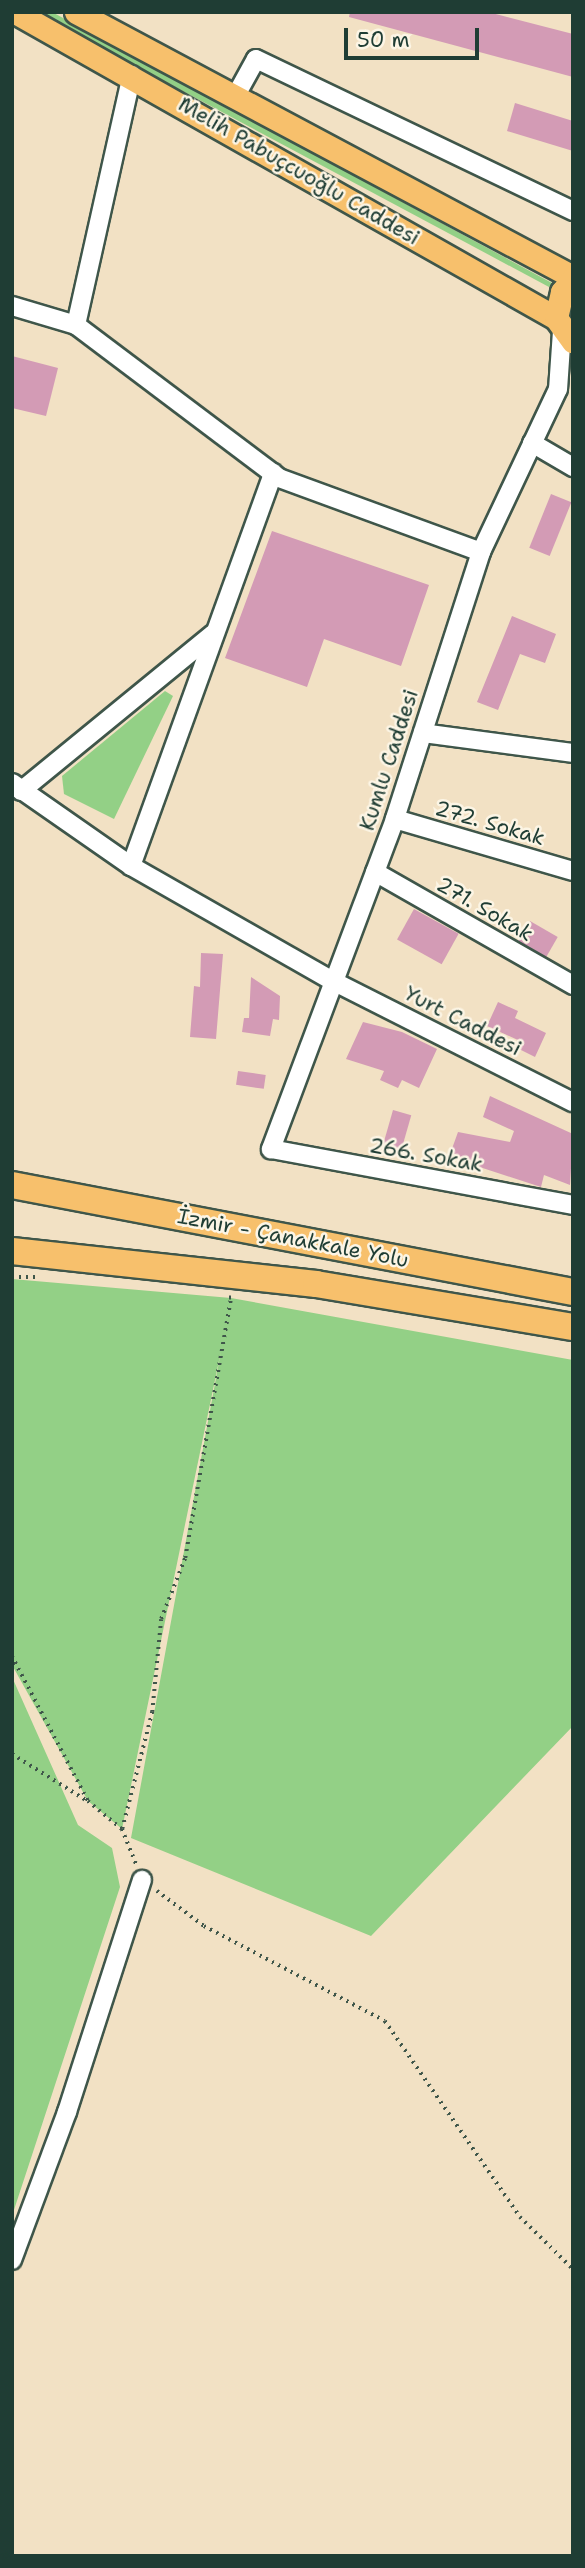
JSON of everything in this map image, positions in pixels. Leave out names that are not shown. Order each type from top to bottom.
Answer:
[{"type":"highway","name":"İzmir - Çanakkale Yolu","points":[[12,1185],[573,1292]]},
{"type":"highway","name":"İzmir - Çanakkale Yolu","points":[[12,1251],[316,1284],[573,1327]]},
{"type":"main road","name":"Melih Pabuçcuoğlu Caddesi","points":[[15,12],[132,75],[564,330]]},
{"type":"main road","name":"Melih Pabuçcuoğlu Caddesi","points":[[76,12],[573,278]]},
{"type":"main road","points":[[564,330],[562,292],[573,278]]},
{"type":"street","points":[[235,97],[256,59],[573,211]]},
{"type":"street","points":[[76,325],[132,75]]},
{"type":"street","points":[[12,306],[76,325],[273,473],[481,552]]},
{"type":"street","points":[[558,389],[564,330]]},
{"type":"street","points":[[558,389],[573,374]]},
{"type":"street","name":"Kumlu Caddesi","points":[[271,1149],[395,819],[481,552],[558,389]]},
{"type":"street","points":[[532,443],[573,467]]},
{"type":"street","points":[[131,866],[273,473]]},
{"type":"street","points":[[17,787],[213,634]]},
{"type":"street","points":[[423,733],[573,753]]},
{"type":"street","name":"Yurt Caddesi","points":[[17,787],[131,866],[333,981],[573,1102]]},
{"type":"street","name":"272. Sokak","points":[[395,819],[573,871]]},
{"type":"street","name":"271. Sokak","points":[[375,872],[573,985]]},
{"type":"street","name":"266. Sokak","points":[[271,1149],[573,1205]]},
{"type":"street","points":[[12,2260],[67,2112],[142,1880]]},
{"type":"path","points":[[12,1277],[51,1277]]},
{"type":"path","points":[[122,1829],[152,1712],[161,1619],[186,1558],[231,1298],[218,1295]]},
{"type":"path","points":[[12,1656],[88,1801]]},
{"type":"path","points":[[12,1754],[88,1801],[122,1829],[142,1880],[204,1926],[385,2021],[520,2217],[573,2269]]},
{"type":"green space","points":[[35,12],[52,12],[552,283],[549,287]]},
{"type":"green space","points":[[165,691],[173,696],[114,819],[64,794],[62,776]]},
{"type":"green space","points":[[12,1279],[231,1298],[573,1360],[573,1726],[371,1936],[131,1838],[221,1351],[122,1829],[88,1801],[12,1665]]},
{"type":"green space","points":[[12,1677],[78,1825],[112,1848],[120,1887],[12,2216]]},
{"type":"building","points":[[350,12],[488,12],[573,34],[573,77],[349,17]]},
{"type":"building","points":[[515,103],[573,121],[573,151],[507,131]]},
{"type":"building","points":[[12,356],[58,368],[46,416],[12,408]]},
{"type":"building","points":[[551,494],[571,502],[550,556],[529,548]]},
{"type":"building","points":[[272,531],[429,585],[401,666],[324,639],[307,687],[225,658]]},
{"type":"building","points":[[512,616],[556,634],[545,663],[520,654],[498,710],[477,702]]},
{"type":"building","points":[[414,909],[459,934],[442,964],[397,940]]},
{"type":"building","points":[[530,921],[558,937],[546,957],[518,941]]},
{"type":"building","points":[[201,953],[223,954],[216,1039],[190,1037],[194,986],[200,987]]},
{"type":"building","points":[[251,977],[280,996],[279,1020],[273,1019],[270,1036],[242,1032],[244,1018],[249,1018]]},
{"type":"building","points":[[498,1002],[518,1011],[515,1018],[546,1033],[535,1057],[515,1047],[518,1040],[487,1026]]},
{"type":"building","points":[[363,1022],[402,1032],[437,1049],[419,1088],[402,1080],[398,1088],[380,1080],[384,1071],[346,1059]]},
{"type":"building","points":[[238,1071],[266,1075],[264,1089],[236,1085]]},
{"type":"building","points":[[490,1096],[573,1134],[570,1185],[544,1175],[541,1187],[449,1157],[458,1132],[510,1142],[514,1131],[483,1117]]},
{"type":"building","points":[[393,1110],[411,1115],[400,1155],[382,1149]]}]
